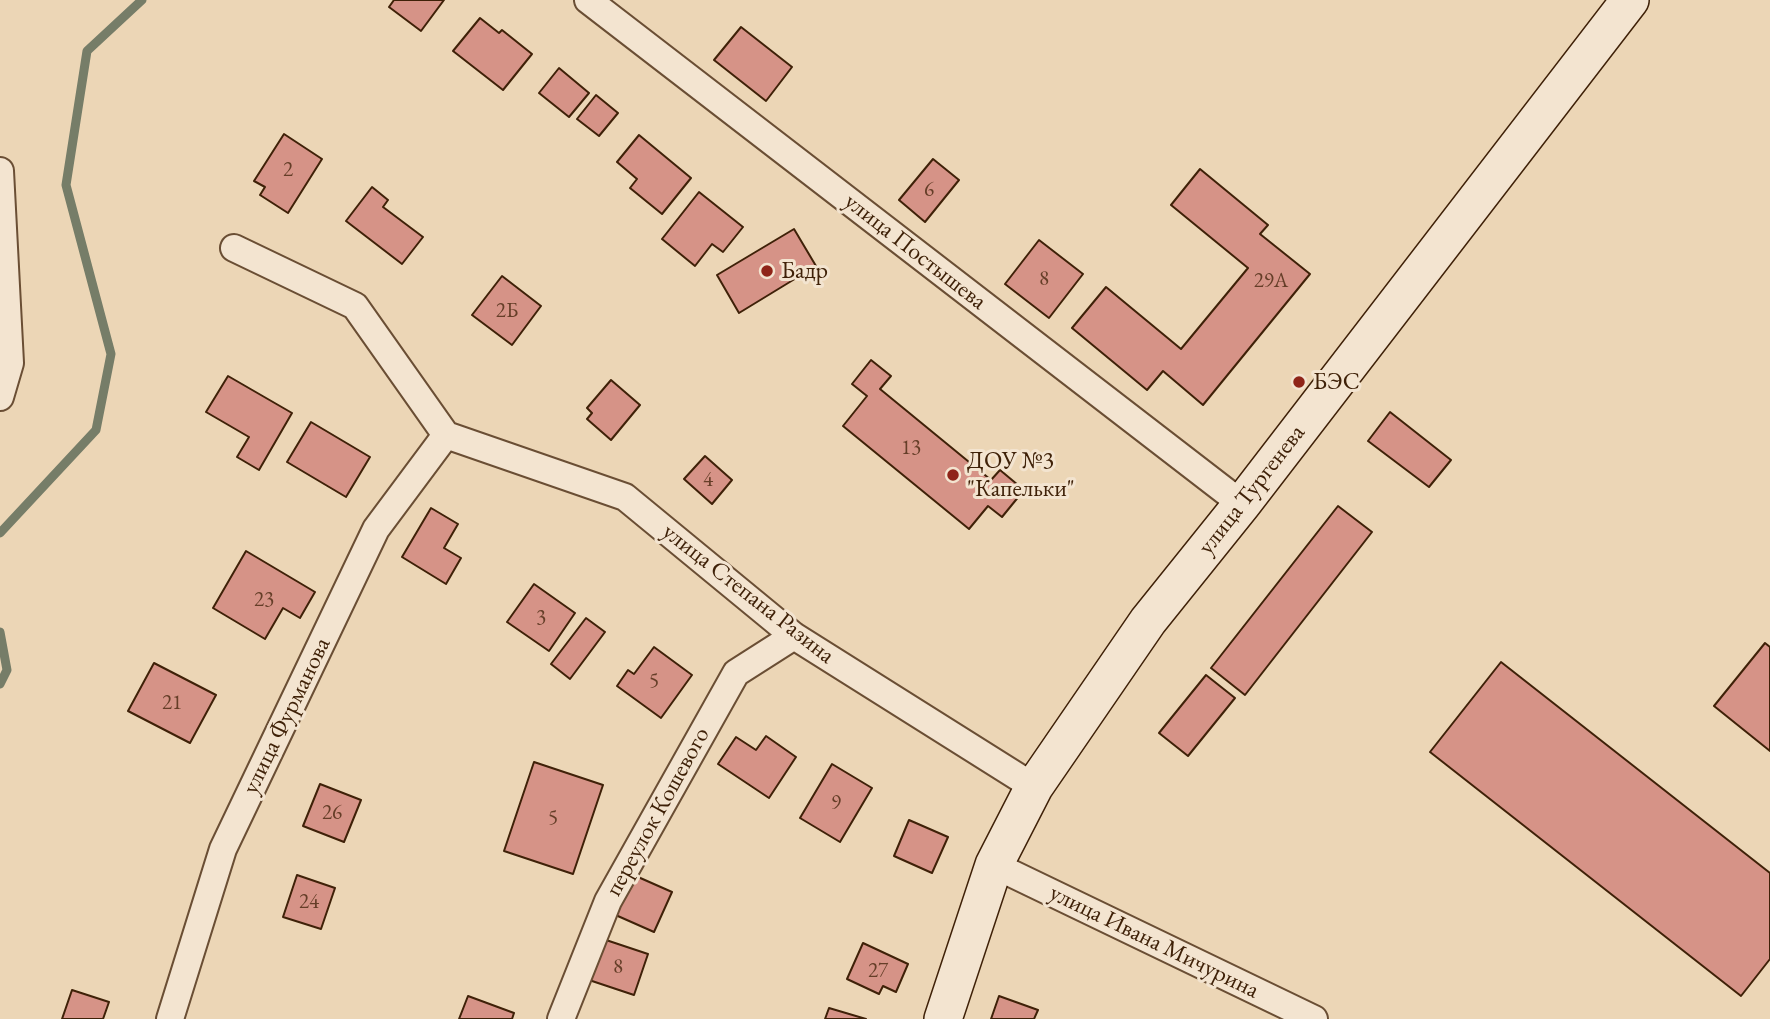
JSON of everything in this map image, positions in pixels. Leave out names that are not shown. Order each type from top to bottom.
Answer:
[{"type":"street","name":"улица Постышева","points":[[588,0],[1242,504]]},
{"type":"street","name":"улица Тургенева","points":[[943,1019],[993,865],[1034,787],[1148,621],[1242,504],[1630,0]]},
{"type":"street","points":[[0,171],[10,363],[0,397]]},
{"type":"street","points":[[234,248],[355,306],[446,435]]},
{"type":"street","name":"улица Степана Разина","points":[[446,435],[625,497],[794,636],[1034,787]]},
{"type":"street","name":"улица Фурманова","points":[[170,1019],[223,849],[376,529],[446,435]]},
{"type":"street","name":"переулок Кошевого","points":[[561,1019],[608,901],[736,673],[794,636]]},
{"type":"street","name":"улица Ивана Мичурина","points":[[993,865],[1314,1019]]},
{"type":"building","points":[[394,0],[444,0],[421,31],[389,7]]},
{"type":"building","points":[[480,18],[499,33],[502,30],[532,54],[503,90],[453,51]]},
{"type":"building","points":[[741,27],[792,67],[766,101],[714,60]]},
{"type":"building","points":[[559,68],[589,93],[569,117],[539,93]]},
{"type":"building","points":[[596,95],[618,113],[599,136],[577,119]]},
{"type":"building","points":[[284,134],[322,159],[288,213],[260,195],[265,187],[254,181]]},
{"type":"building","points":[[639,135],[691,178],[662,214],[630,188],[637,179],[617,162]]},
{"type":"building","points":[[933,159],[959,180],[925,222],[899,200]]},
{"type":"building","points":[[1200,169],[1268,225],[1260,234],[1310,274],[1203,405],[1163,371],[1147,390],[1072,328],[1106,287],[1181,349],[1248,268],[1171,205]]},
{"type":"building","points":[[372,187],[388,200],[383,207],[423,237],[402,264],[346,221]]},
{"type":"building","points":[[699,192],[743,227],[723,252],[712,244],[695,266],[662,239]]},
{"type":"building","name":"Бадр","points":[[794,229],[816,266],[739,313],[717,275]]},
{"type":"building","points":[[1039,240],[1083,274],[1049,318],[1005,284]]},
{"type":"building","points":[[502,276],[541,306],[512,345],[472,315]]},
{"type":"building","points":[[871,360],[891,376],[880,389],[991,480],[1000,470],[1024,490],[1002,517],[988,506],[969,529],[843,426],[867,396],[852,384]]},
{"type":"building","points":[[228,376],[292,413],[259,470],[237,457],[249,437],[206,412]]},
{"type":"building","points":[[611,380],[640,405],[611,440],[587,419],[592,413],[587,408]]},
{"type":"building","points":[[1390,412],[1451,460],[1429,487],[1368,441]]},
{"type":"building","points":[[311,422],[370,457],[346,497],[287,462]]},
{"type":"building","points":[[705,456],[732,480],[712,504],[684,479]]},
{"type":"building","points":[[1338,506],[1372,532],[1245,695],[1211,668]]},
{"type":"building","points":[[431,508],[458,524],[444,548],[461,558],[446,584],[402,557]]},
{"type":"building","points":[[246,551],[315,592],[300,618],[283,608],[265,639],[213,608]]},
{"type":"building","points":[[534,584],[575,613],[549,651],[507,622]]},
{"type":"building","points":[[586,618],[605,632],[570,679],[551,664]]},
{"type":"building","points":[[1765,643],[1770,647],[1770,751],[1714,706]]},
{"type":"building","points":[[654,647],[692,675],[661,718],[617,686],[628,670],[634,674]]},
{"type":"building","points":[[1501,662],[1770,873],[1770,959],[1741,996],[1430,752]]},
{"type":"building","points":[[154,663],[216,695],[190,743],[128,711]]},
{"type":"building","points":[[1206,675],[1235,698],[1188,756],[1159,733]]},
{"type":"building","points":[[766,736],[796,757],[769,798],[718,764],[736,737],[756,750]]},
{"type":"building","points":[[534,762],[603,785],[573,874],[504,851]]},
{"type":"building","points":[[832,764],[872,788],[840,842],[800,818]]},
{"type":"building","points":[[320,784],[361,800],[344,842],[303,826]]},
{"type":"building","points":[[909,820],[948,837],[932,873],[894,856]]},
{"type":"building","points":[[629,873],[672,892],[654,932],[611,913]]},
{"type":"building","points":[[297,875],[335,888],[321,929],[283,917]]},
{"type":"building","points":[[603,939],[648,954],[634,995],[589,980]]},
{"type":"building","points":[[863,943],[908,964],[896,992],[883,986],[879,994],[847,979]]},
{"type":"building","points":[[72,990],[109,1002],[103,1019],[62,1019]]},
{"type":"building","points":[[468,996],[514,1013],[512,1019],[459,1019]]},
{"type":"building","points":[[999,996],[1038,1010],[1034,1019],[991,1019]]},
{"type":"building","points":[[829,1008],[866,1019],[825,1019]]},
{"type":"waterway","points":[[0,533],[96,430],[111,354],[66,185],[87,51],[142,0]]},
{"type":"waterway","points":[[0,632],[7,670],[0,684]]},
{"type":"place","name":"Бадр","points":[[767,271]]},
{"type":"place","name":"БЭС","points":[[1299,382]]},
{"type":"place","name":"ДОУ №3 \"Капельки\"","points":[[953,475]]}]
